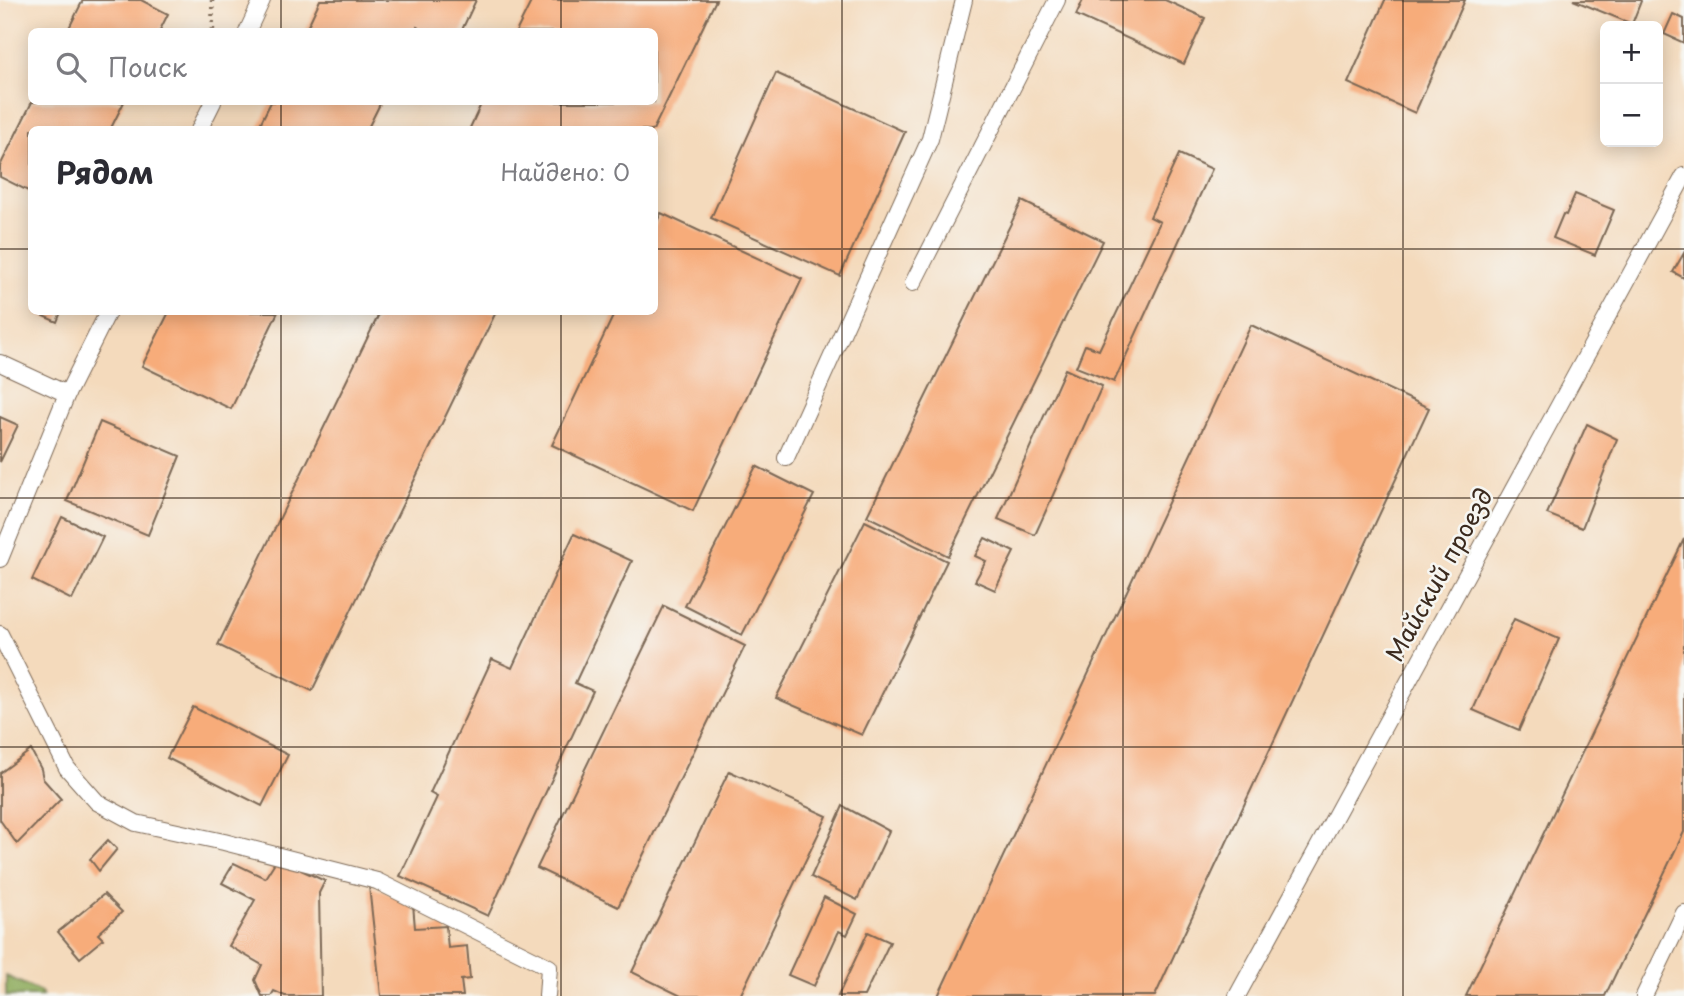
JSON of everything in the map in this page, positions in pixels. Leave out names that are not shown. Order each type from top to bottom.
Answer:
[{"type":"lane","points":[[249,28],[262,0]]},
{"type":"lane","points":[[786,458],[930,139],[964,0]]},
{"type":"lane","points":[[914,283],[1056,0]]},
{"type":"lane","points":[[201,126],[212,105]]},
{"type":"lane","name":"Майский проезд","points":[[1237,996],[1684,176]]},
{"type":"lane","points":[[0,559],[67,394],[106,315]]},
{"type":"lane","points":[[0,363],[67,394]]},
{"type":"lane","points":[[0,635],[67,768],[97,802],[136,823],[224,842],[377,881],[550,967],[547,996]]},
{"type":"lane","points":[[1644,996],[1684,913]]},
{"type":"path","points":[[212,0],[213,28]]},
{"type":"green space","points":[[6,976],[41,992],[43,996],[6,996]]},
{"type":"building","points":[[83,0],[141,0],[168,14],[161,28],[69,28]]},
{"type":"building","points":[[320,0],[476,0],[463,28],[307,28]]},
{"type":"building","points":[[532,0],[716,0],[655,126],[471,126],[481,105],[658,105],[658,28],[518,28]]},
{"type":"building","points":[[1083,0],[1165,0],[1205,18],[1184,64],[1076,15]]},
{"type":"building","points":[[1385,0],[1465,0],[1415,113],[1348,83]]},
{"type":"building","points":[[1573,0],[1640,0],[1633,21],[1625,21]]},
{"type":"building","points":[[1673,14],[1684,19],[1684,43],[1664,34]]},
{"type":"building","points":[[776,73],[905,132],[840,276],[711,218]]},
{"type":"building","points":[[30,105],[122,105],[112,126],[28,126],[28,191],[0,177],[0,166]]},
{"type":"building","points":[[270,105],[380,105],[369,126],[259,126]]},
{"type":"building","points":[[1179,154],[1212,169],[1114,382],[1076,367],[1085,345],[1099,350],[1160,222],[1150,217]]},
{"type":"building","points":[[1575,194],[1614,210],[1595,255],[1553,238]]},
{"type":"building","points":[[1022,201],[1103,241],[948,556],[867,516]]},
{"type":"building","points":[[661,213],[802,279],[693,511],[552,445],[614,315],[658,315],[658,219]]},
{"type":"building","points":[[1684,253],[1684,278],[1673,272]]},
{"type":"building","points":[[41,315],[60,315],[57,322]]},
{"type":"building","points":[[168,315],[277,315],[231,409],[142,366]]},
{"type":"building","points":[[379,315],[495,315],[312,691],[218,645]]},
{"type":"building","points":[[1251,325],[1429,408],[1155,996],[938,996]]},
{"type":"building","points":[[1065,369],[1102,386],[1035,535],[998,519]]},
{"type":"building","points":[[0,417],[18,425],[0,462]]},
{"type":"building","points":[[100,422],[180,456],[148,535],[67,501]]},
{"type":"building","points":[[1587,424],[1617,439],[1582,528],[1547,514]]},
{"type":"building","points":[[756,466],[814,495],[742,635],[685,606]]},
{"type":"building","points":[[62,517],[103,537],[72,600],[32,580]]},
{"type":"building","points":[[865,521],[947,561],[862,735],[776,698]]},
{"type":"building","points":[[574,534],[632,561],[575,683],[593,691],[488,916],[400,876],[437,797],[430,793],[492,659],[512,668]]},
{"type":"building","points":[[985,538],[1014,552],[995,590],[975,581],[986,561],[975,556]]},
{"type":"building","points":[[1684,539],[1684,832],[1605,996],[1466,996]]},
{"type":"building","points":[[664,606],[745,646],[618,907],[537,868]]},
{"type":"building","points":[[1514,619],[1559,639],[1519,730],[1473,710]]},
{"type":"building","points":[[193,707],[288,755],[262,806],[167,758]]},
{"type":"building","points":[[31,750],[43,779],[61,799],[17,844],[0,820],[0,773]]},
{"type":"building","points":[[729,771],[827,816],[740,996],[681,996],[632,972]]},
{"type":"building","points":[[843,806],[889,831],[857,900],[811,877]]},
{"type":"building","points":[[108,840],[117,849],[99,871],[90,859]]},
{"type":"building","points":[[277,859],[325,881],[319,893],[321,996],[285,996],[274,991],[271,996],[262,996],[255,980],[262,965],[229,946],[255,900],[222,883],[234,863],[265,878]]},
{"type":"building","points":[[369,886],[413,904],[415,928],[446,926],[448,948],[467,946],[470,979],[461,980],[463,996],[381,996]]},
{"type":"building","points":[[104,894],[122,912],[98,934],[103,939],[80,958],[58,932]]},
{"type":"building","points":[[824,897],[857,914],[847,935],[839,931],[814,986],[788,975]]},
{"type":"building","points":[[868,932],[890,942],[864,996],[838,996]]}]
